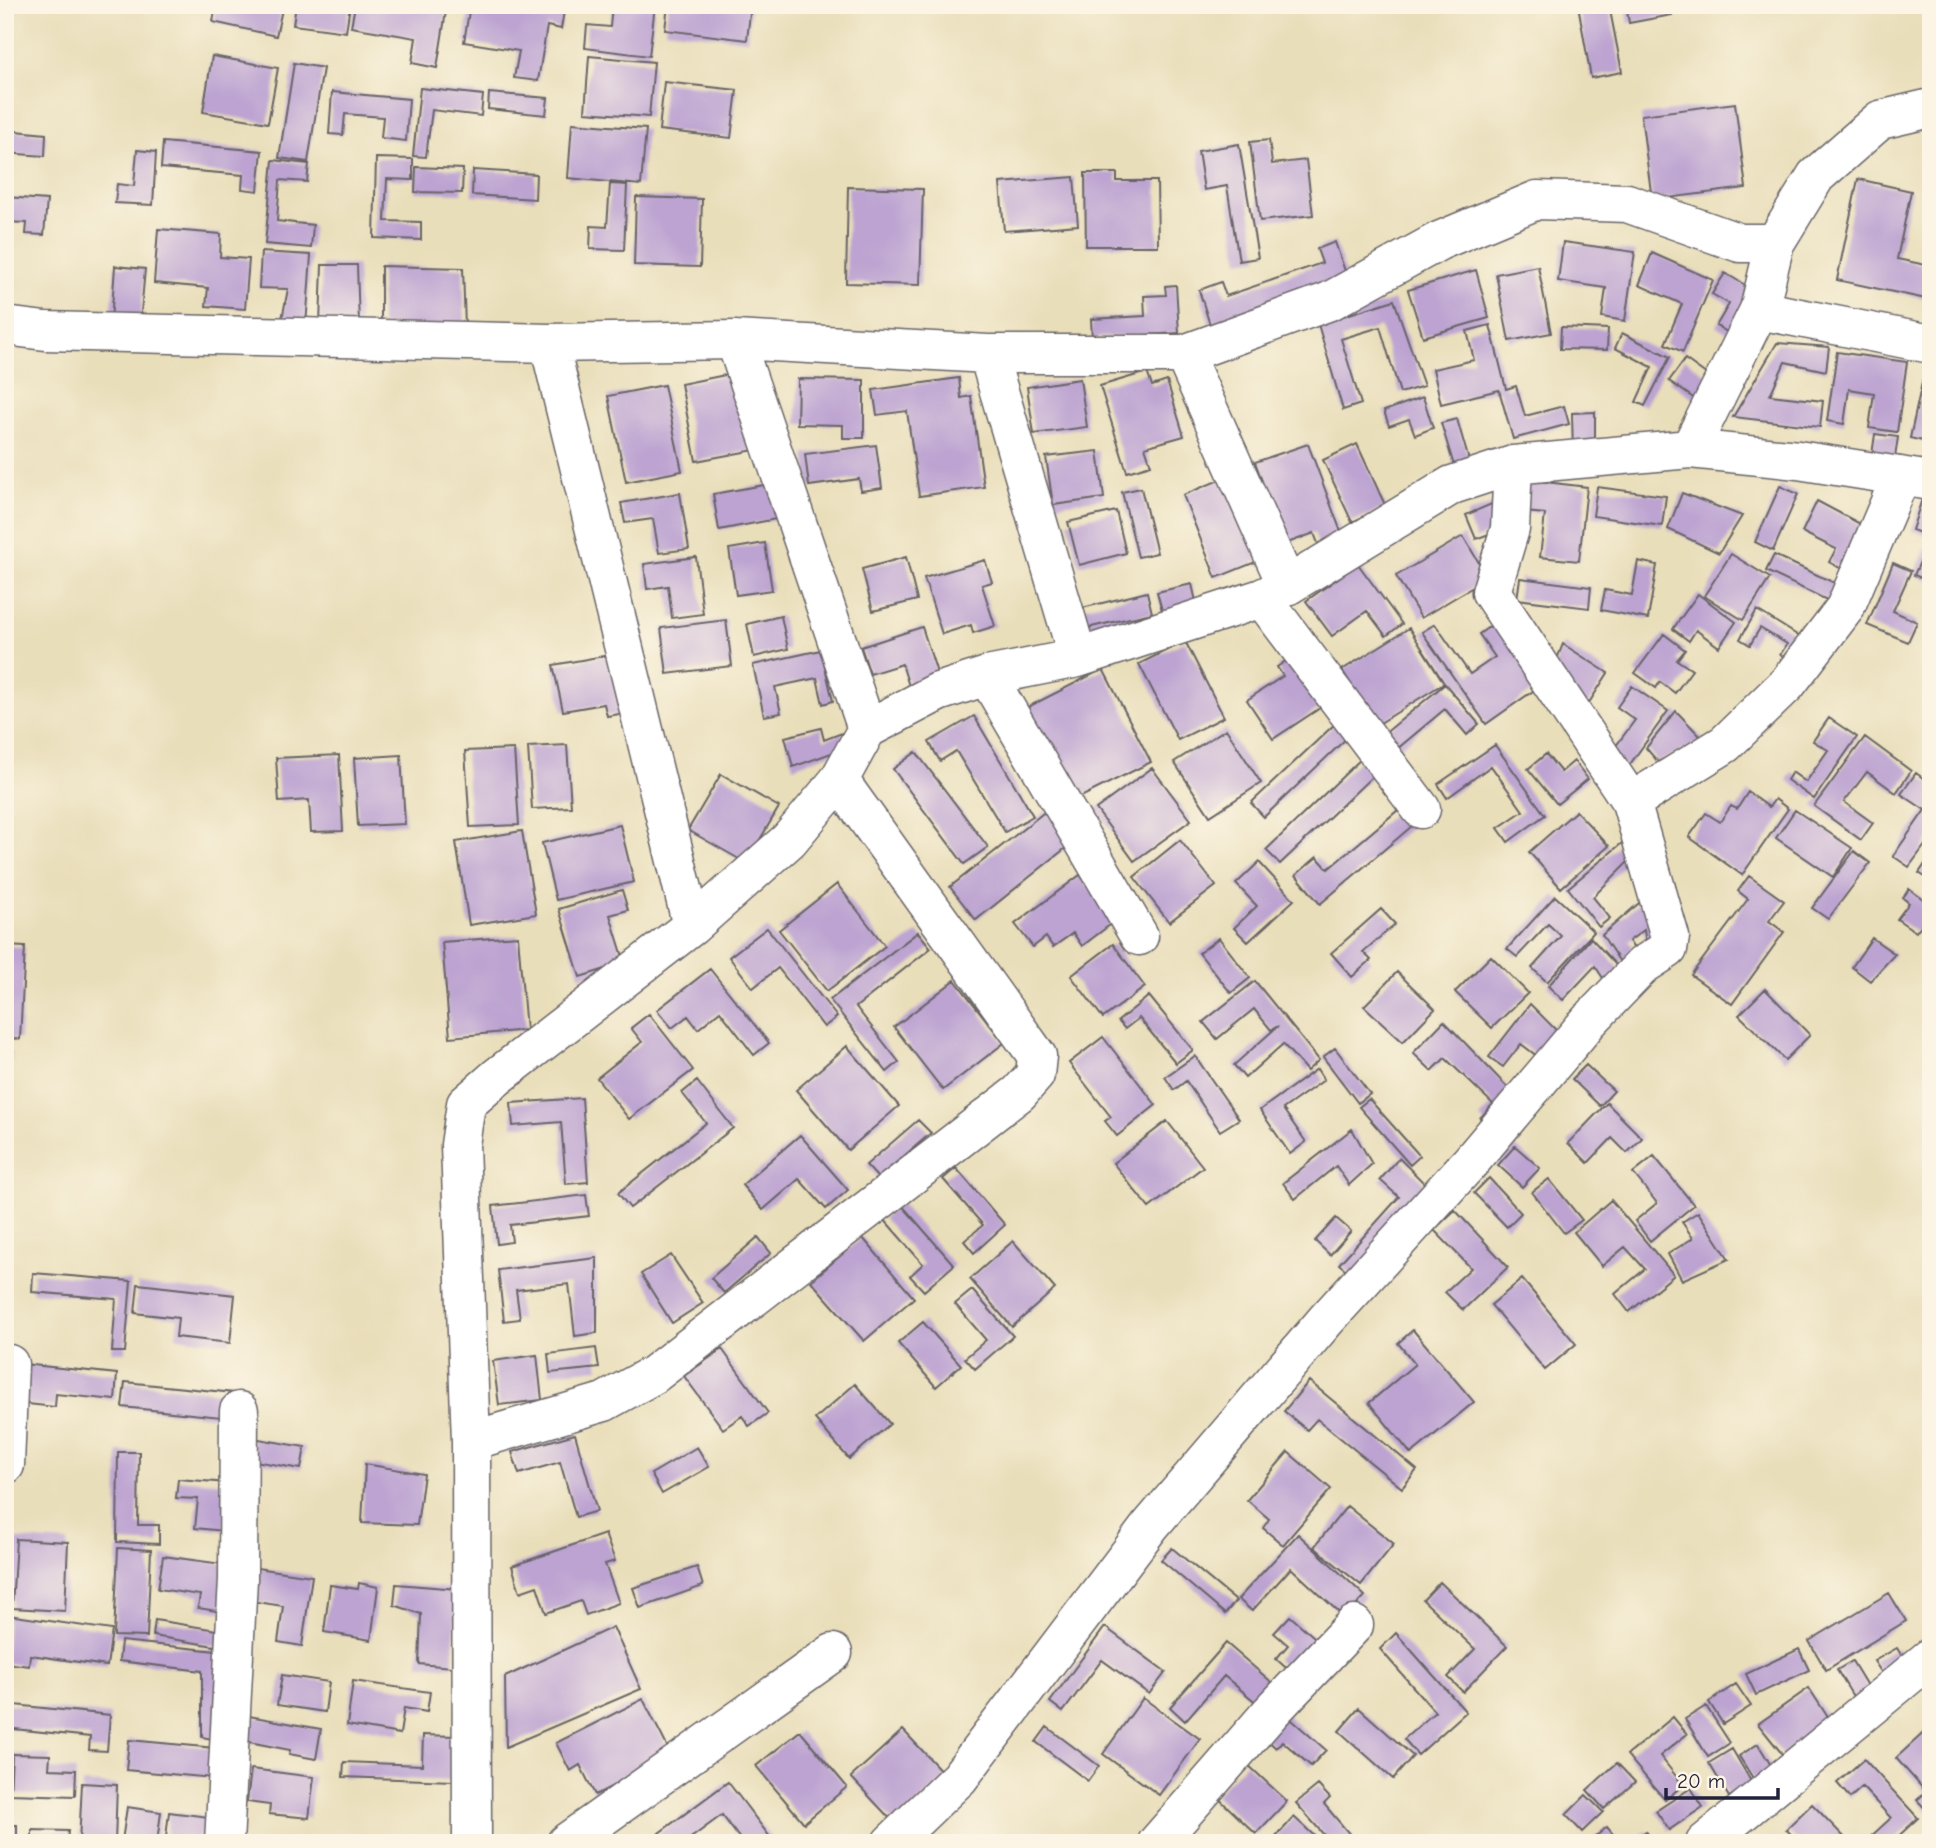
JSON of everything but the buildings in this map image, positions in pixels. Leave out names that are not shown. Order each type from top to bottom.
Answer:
[{"type":"street","points":[[1690,449],[1759,310],[1775,243],[1816,176],[1880,120],[1931,108]]},
{"type":"street","points":[[5,327],[44,331],[549,343],[735,340],[988,354],[1184,354],[1330,301],[1440,241],[1537,200],[1626,203],[1740,243],[1775,243]]},
{"type":"street","points":[[1759,310],[1931,344]]},
{"type":"street","points":[[735,340],[867,729]]},
{"type":"street","points":[[549,343],[692,926]]},
{"type":"street","points":[[988,354],[1078,658]]},
{"type":"street","points":[[1184,354],[1274,592],[1421,809]]},
{"type":"street","points":[[471,1843],[471,1441],[460,1145],[466,1104],[692,926],[789,840],[839,780],[867,729],[938,692],[987,676],[1078,658],[1274,592],[1452,485],[1513,465],[1690,449],[1798,460],[1916,478],[1845,608],[1787,684],[1725,744],[1631,802]]},
{"type":"street","points":[[891,1843],[959,1778],[1150,1526],[1326,1320],[1472,1160],[1589,1021],[1643,965],[1668,949],[1670,937],[1631,802],[1491,592],[1510,529],[1513,465]]},
{"type":"street","points":[[987,676],[1139,936]]},
{"type":"street","points":[[471,1441],[604,1402],[653,1376],[1019,1093],[1035,1075],[1037,1056],[839,780]]},
{"type":"street","points":[[5,1465],[9,1364]]},
{"type":"street","points":[[224,1843],[238,1579],[239,1411]]},
{"type":"street","points":[[1157,1843],[1271,1712],[1354,1625]]},
{"type":"street","points":[[566,1843],[833,1653]]},
{"type":"street","points":[[1705,1843],[1931,1657]]}]
